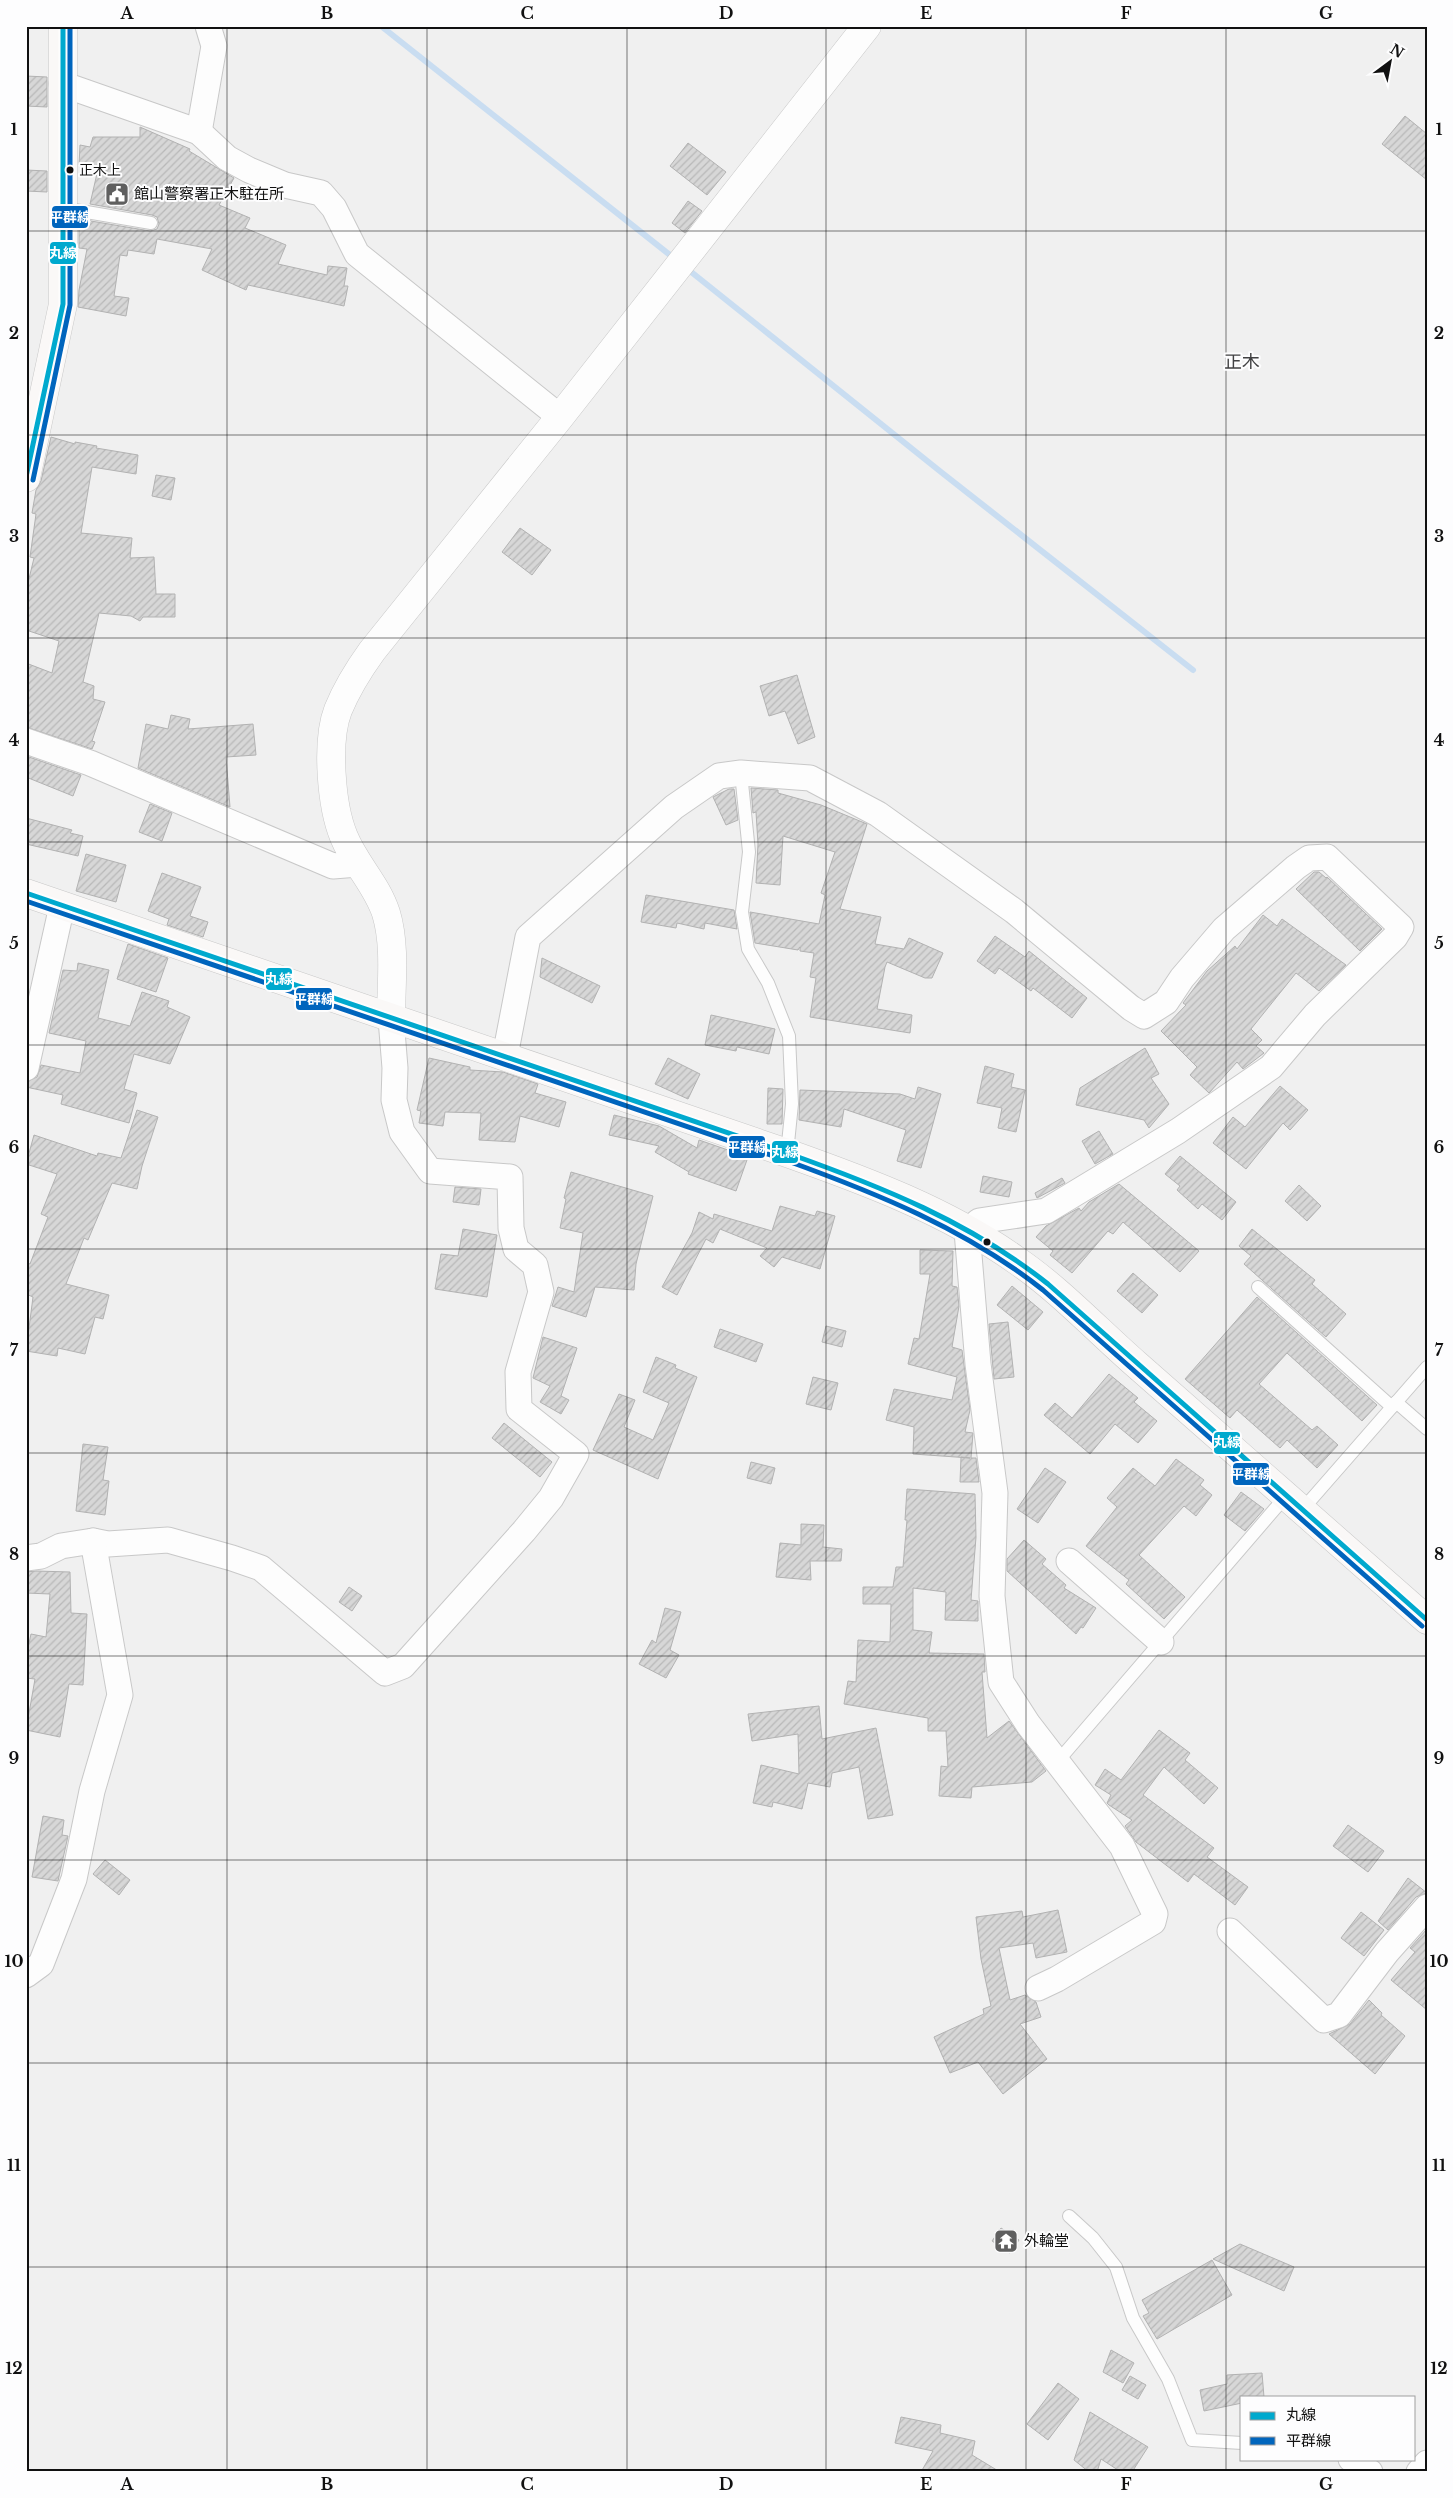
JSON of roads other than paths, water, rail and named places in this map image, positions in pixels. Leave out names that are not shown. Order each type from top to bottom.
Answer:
[{"type":"main road","points":[[26,478],[63,304],[63,26]]},
{"type":"main road","points":[[26,894],[849,1175],[901,1197],[968,1231],[1015,1259],[1053,1288],[1107,1339],[1427,1620]]},
{"type":"street","points":[[199,132],[214,46],[208,26]]},
{"type":"street","points":[[26,1558],[41,1556],[61,1546],[93,1541],[108,1544],[168,1540],[261,1568],[385,1674],[403,1666],[551,1498],[576,1454],[519,1409],[518,1372],[541,1292],[535,1265],[516,1248],[511,1228],[510,1177],[430,1171],[402,1132],[394,1100],[395,1068],[391,1019],[391,957],[386,915],[379,895],[358,864],[344,837],[333,793],[332,751],[338,711],[356,674],[372,651],[560,417],[867,26]]},
{"type":"street","points":[[62,84],[199,132],[226,158],[249,170],[285,185],[321,193],[334,208],[356,254],[560,417]]},
{"type":"street","points":[[26,741],[90,763],[333,866],[358,864]]},
{"type":"street","points":[[505,1056],[528,937],[674,807],[719,776],[741,773],[810,778],[878,814],[1014,911],[1131,1008],[1144,1016],[1166,1002],[1182,978],[1224,930],[1308,858],[1328,857],[1402,927],[1315,1015],[1270,1067],[1263,1072],[1178,1131],[1046,1211],[979,1221],[968,1231],[978,1364],[995,1493],[992,1596],[1001,1682],[1028,1724],[1122,1846],[1154,1914],[1153,1922],[1057,1979],[1038,1988]]},
{"type":"street","points":[[26,1068],[62,906]]},
{"type":"street","points":[[26,1975],[41,1964],[74,1878],[92,1791],[120,1695],[93,1541]]},
{"type":"street","points":[[1068,1561],[1160,1642]]},
{"type":"street","points":[[1230,1931],[1324,2020],[1339,2015],[1388,1952],[1427,1907]]},
{"type":"street","points":[[1352,2460],[1370,2472]]},
{"type":"street","points":[[1419,2472],[1427,2463]]},
{"type":"lane","points":[[63,208],[151,223]]},
{"type":"lane","points":[[741,773],[749,852],[742,912],[748,949],[768,983],[790,1036],[792,1104],[787,1153]]},
{"type":"lane","points":[[1258,1287],[1394,1404],[1427,1429]]},
{"type":"lane","points":[[1058,1762],[1160,1642],[1294,1503],[1394,1404],[1427,1367]]},
{"type":"lane","points":[[1070,2216],[1093,2238],[1116,2267],[1134,2318],[1168,2379],[1192,2440],[1240,2443]]},
{"type":"waterway","points":[[381,26],[675,259]]},
{"type":"waterway","points":[[685,267],[1193,670]]},
{"type":"place","name":"正木上","points":[[70,170]]},
{"type":"place","name":"館山警察署正木駐在所","points":[[117,194]]},
{"type":"place","name":"外輪堂","points":[[1006,2241]]},
{"type":"district","name":"正木","points":[[1242,362]]}]
